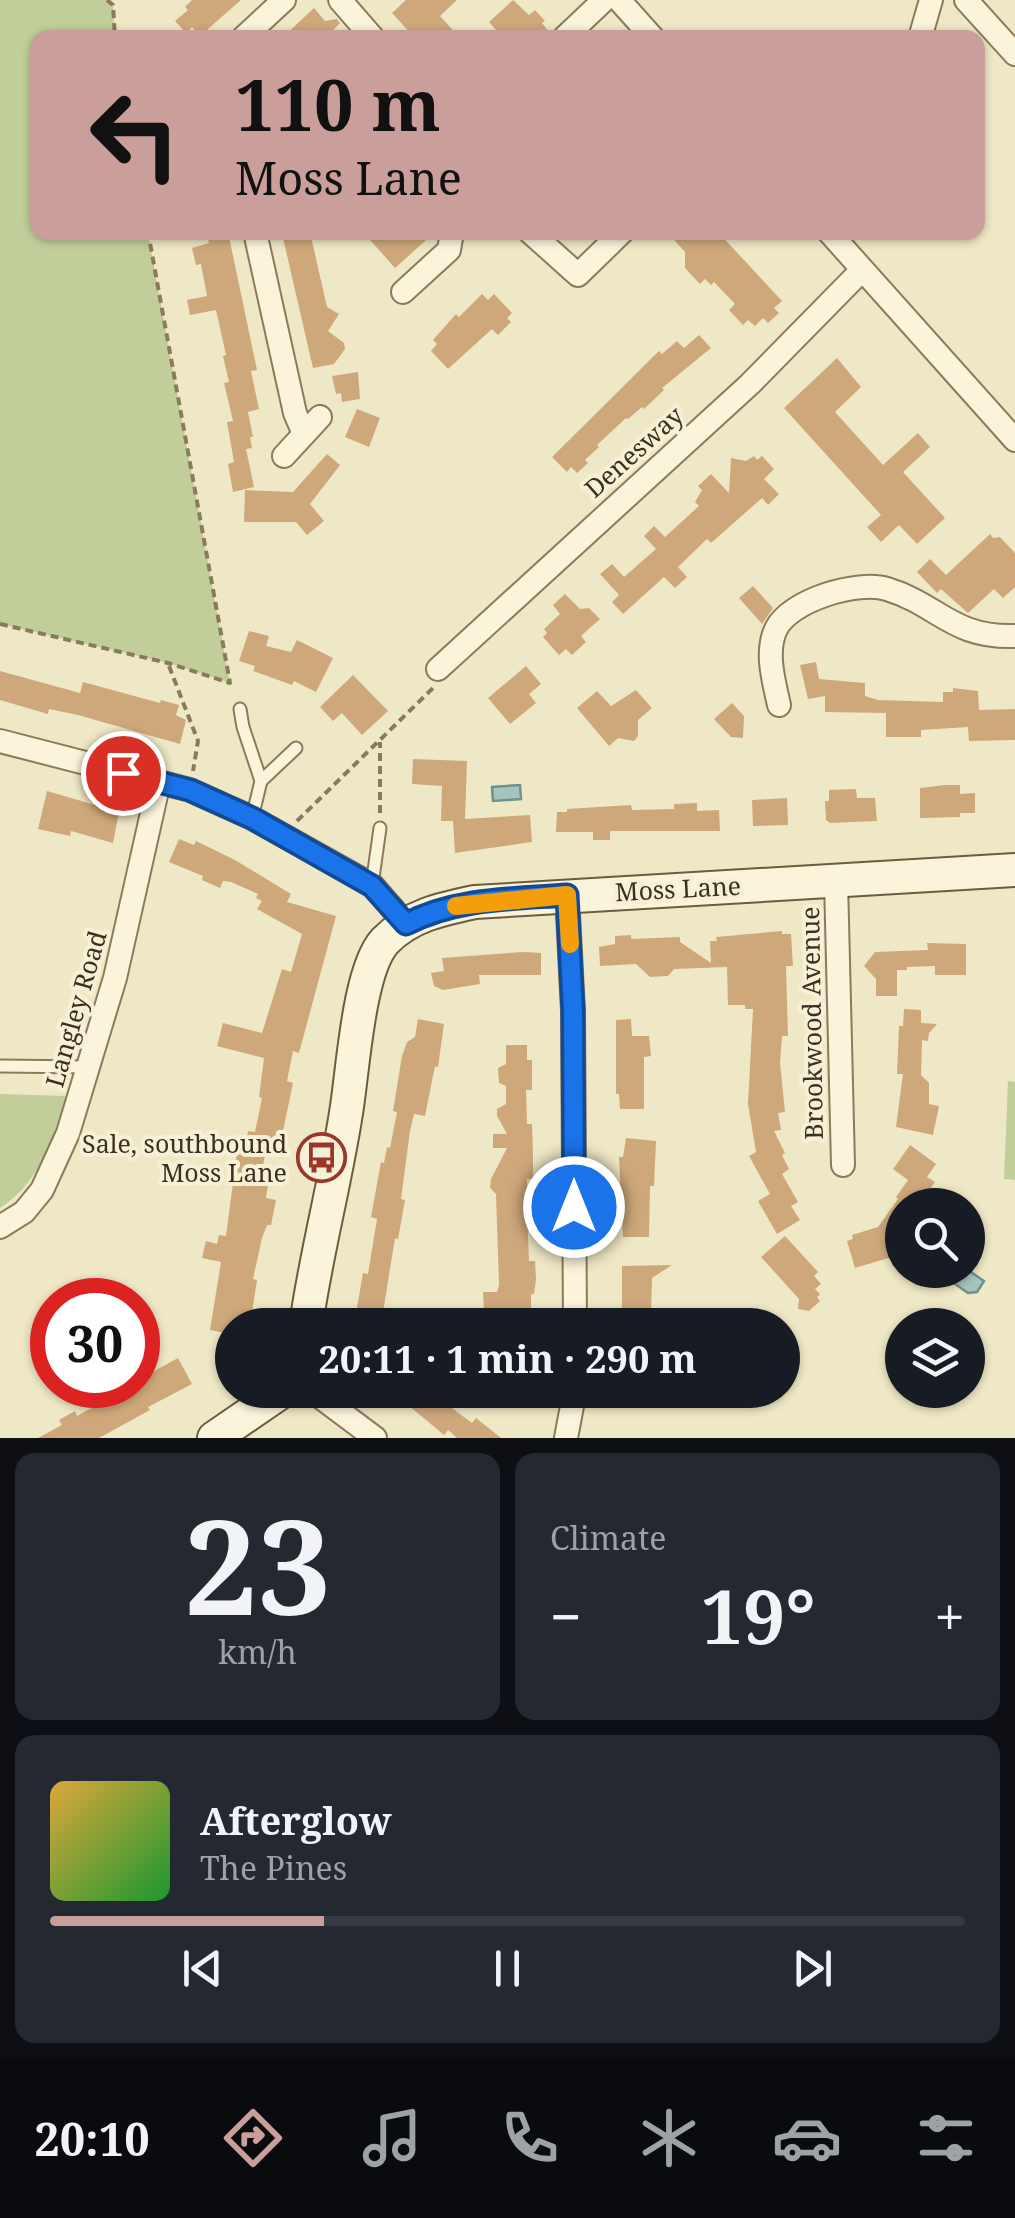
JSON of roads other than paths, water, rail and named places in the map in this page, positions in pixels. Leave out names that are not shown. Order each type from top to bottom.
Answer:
[{"type":"street","points":[[252,30],[284,0]]},
{"type":"street","points":[[340,0],[366,30]]},
{"type":"street","points":[[572,30],[604,0]]},
{"type":"street","points":[[619,0],[646,30]]},
{"type":"street","points":[[922,30],[931,0]]},
{"type":"street","points":[[966,0],[1015,54]]},
{"type":"street","points":[[257,240],[294,413],[312,425],[284,456]]},
{"type":"street","points":[[403,292],[449,250],[451,240]]},
{"type":"street","points":[[529,240],[578,275],[614,240]]},
{"type":"street","points":[[836,240],[1015,440]]},
{"type":"street","name":"Denesway","points":[[438,670],[750,384],[855,262],[859,240]]},
{"type":"street","points":[[779,705],[771,659],[776,629],[786,616],[819,597],[862,588],[884,588],[958,628],[1015,636]]},
{"type":"street","points":[[0,741],[190,790],[252,818],[372,886],[406,924]]},
{"type":"street","name":"Langley Road","points":[[0,1227],[24,1212],[54,1168],[90,1067],[115,978],[160,782]]},
{"type":"street","name":"Moss Lane","points":[[309,1308],[367,979],[382,944],[406,924],[438,910],[475,902],[1015,870]]},
{"type":"street","name":"Brookwood Avenue","points":[[836,880],[842,1165]]},
{"type":"street","points":[[567,895],[573,1011],[575,1308]]},
{"type":"street","points":[[214,1438],[258,1408]]},
{"type":"street","points":[[335,1408],[375,1438]]},
{"type":"street","points":[[566,1438],[572,1408]]},
{"type":"lane","points":[[240,709],[242,728],[261,781]]},
{"type":"lane","points":[[252,818],[261,781],[296,748]]},
{"type":"lane","points":[[372,886],[380,828]]},
{"type":"lane","points":[[0,1066],[90,1067]]},
{"type":"water","points":[[520,785],[521,799],[493,801],[492,787]]},
{"type":"water","points":[[961,1288],[980,1288],[977,1292],[968,1293]]},
{"type":"place","name":"Sale, southbound Moss Lane","points":[[322,1158]]}]
